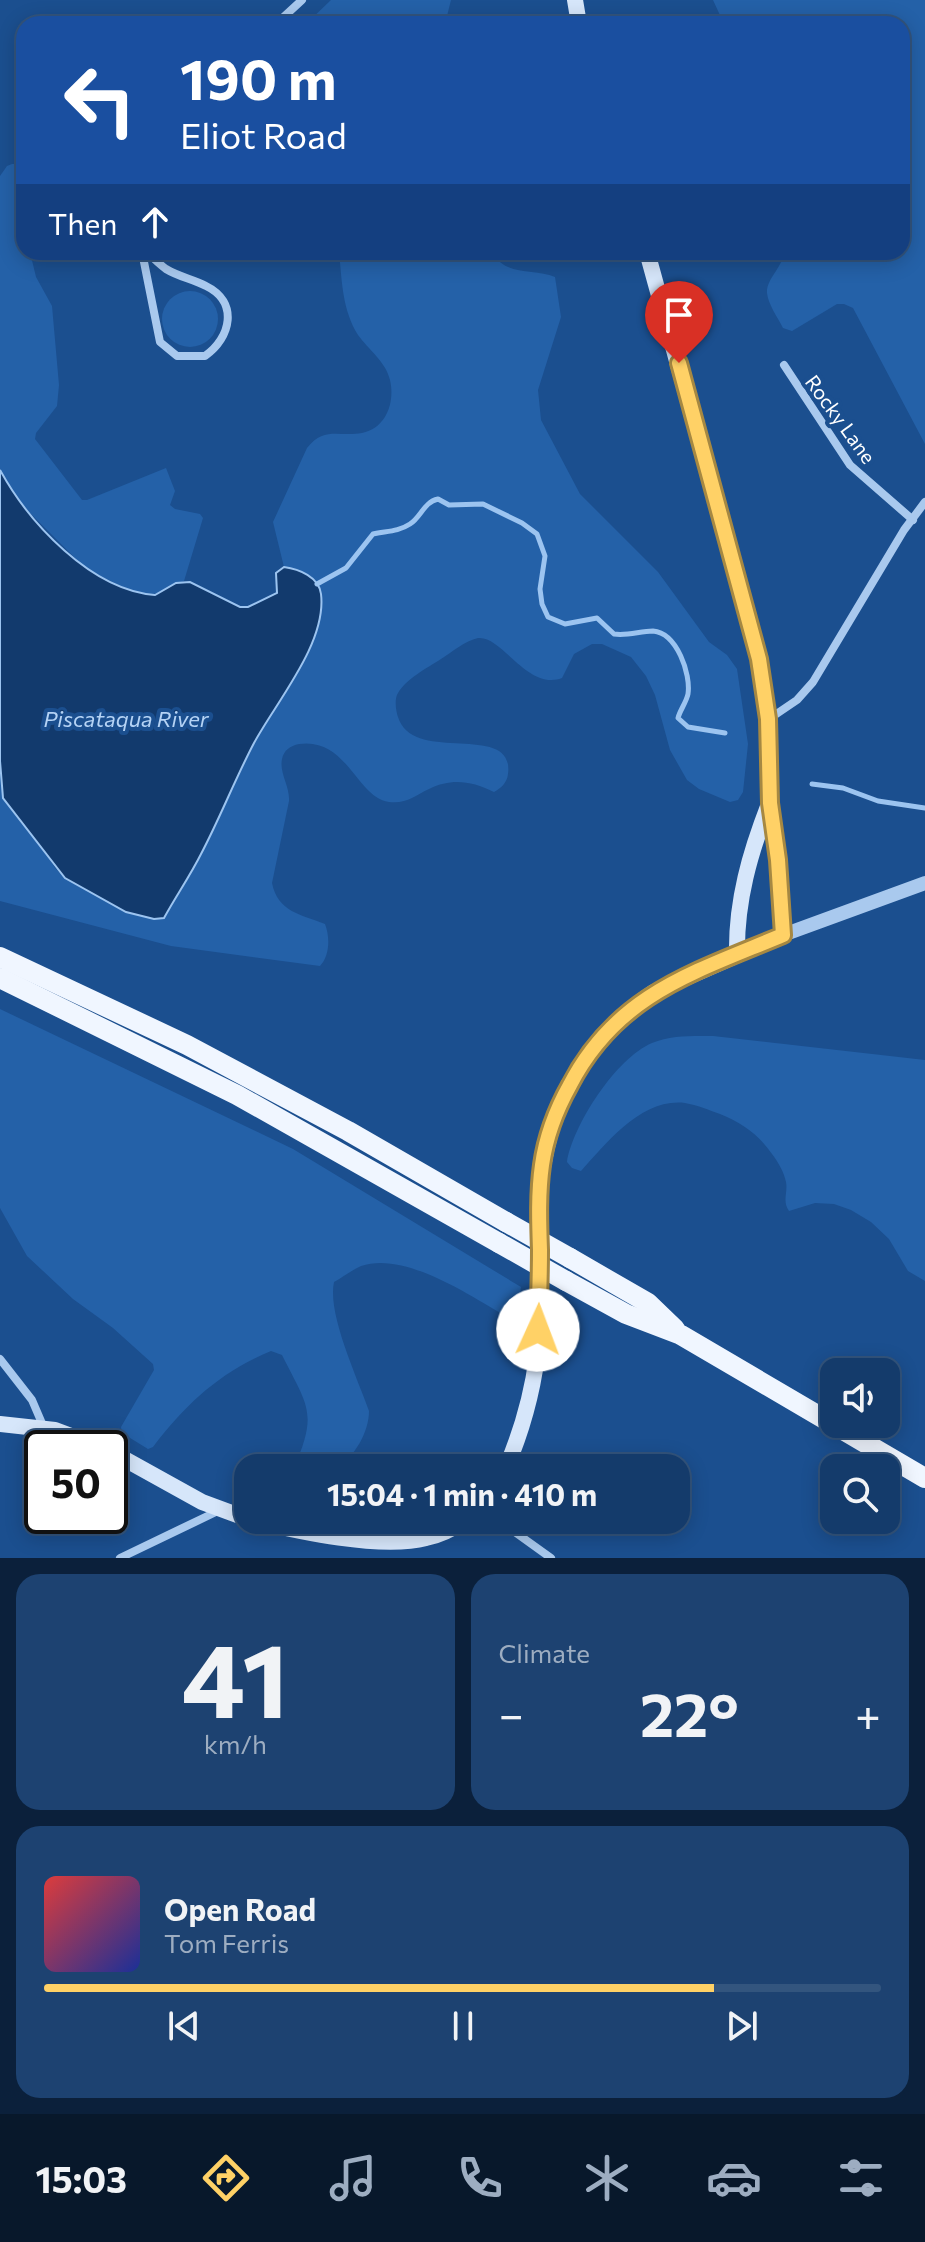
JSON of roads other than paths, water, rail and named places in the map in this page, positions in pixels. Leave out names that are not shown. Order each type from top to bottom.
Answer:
[{"type":"main road","points":[[511,1454],[524,1421],[537,1355],[538,1212],[542,1165],[548,1134],[575,1074],[600,1037],[621,1016],[654,992],[783,935],[770,803],[768,719],[759,659],[649,260]]},
{"type":"main road","points":[[737,954],[744,881],[753,845],[770,803]]},
{"type":"main road","points":[[0,957],[187,1045],[348,1131],[648,1303],[681,1335]]},
{"type":"main road","points":[[0,978],[237,1095],[626,1314],[681,1335],[925,1478]]},
{"type":"main road","points":[[0,1424],[50,1430]]},
{"type":"main road","points":[[128,1461],[234,1515]]},
{"type":"main road","points":[[327,1534],[402,1542],[436,1534]]},
{"type":"street","points":[[285,16],[302,0]]},
{"type":"street","points":[[146,260],[160,342],[177,356],[205,356],[222,342],[229,317],[226,304],[207,286],[182,278],[155,260]]},
{"type":"street","name":"Rocky Lane","points":[[784,365],[850,465],[913,520]]},
{"type":"street","points":[[768,719],[797,700],[813,682],[904,530],[925,502]]},
{"type":"street","points":[[783,935],[925,883]]},
{"type":"street","points":[[0,1359],[32,1400],[44,1428]]},
{"type":"street","points":[[120,1558],[220,1510]]},
{"type":"street","points":[[518,1534],[551,1558]]},
{"type":"water","name":"Piscataqua River","points":[[0,470],[27,511],[64,550],[108,581],[131,590],[155,595],[176,583],[190,582],[240,607],[248,607],[277,593],[276,573],[284,567],[307,575],[319,588],[321,613],[308,652],[254,743],[201,854],[164,918],[154,919],[126,912],[65,878],[3,798],[0,761]]},
{"type":"waterway","points":[[317,584],[346,568],[373,534],[405,527],[433,501],[438,499],[449,505],[483,504],[537,534],[545,556],[540,589],[548,617],[565,624],[597,618],[614,634],[662,633],[681,656],[687,676],[688,694],[678,718],[688,727],[725,733]]},
{"type":"waterway","points":[[812,784],[843,788],[878,801],[925,808]]}]
